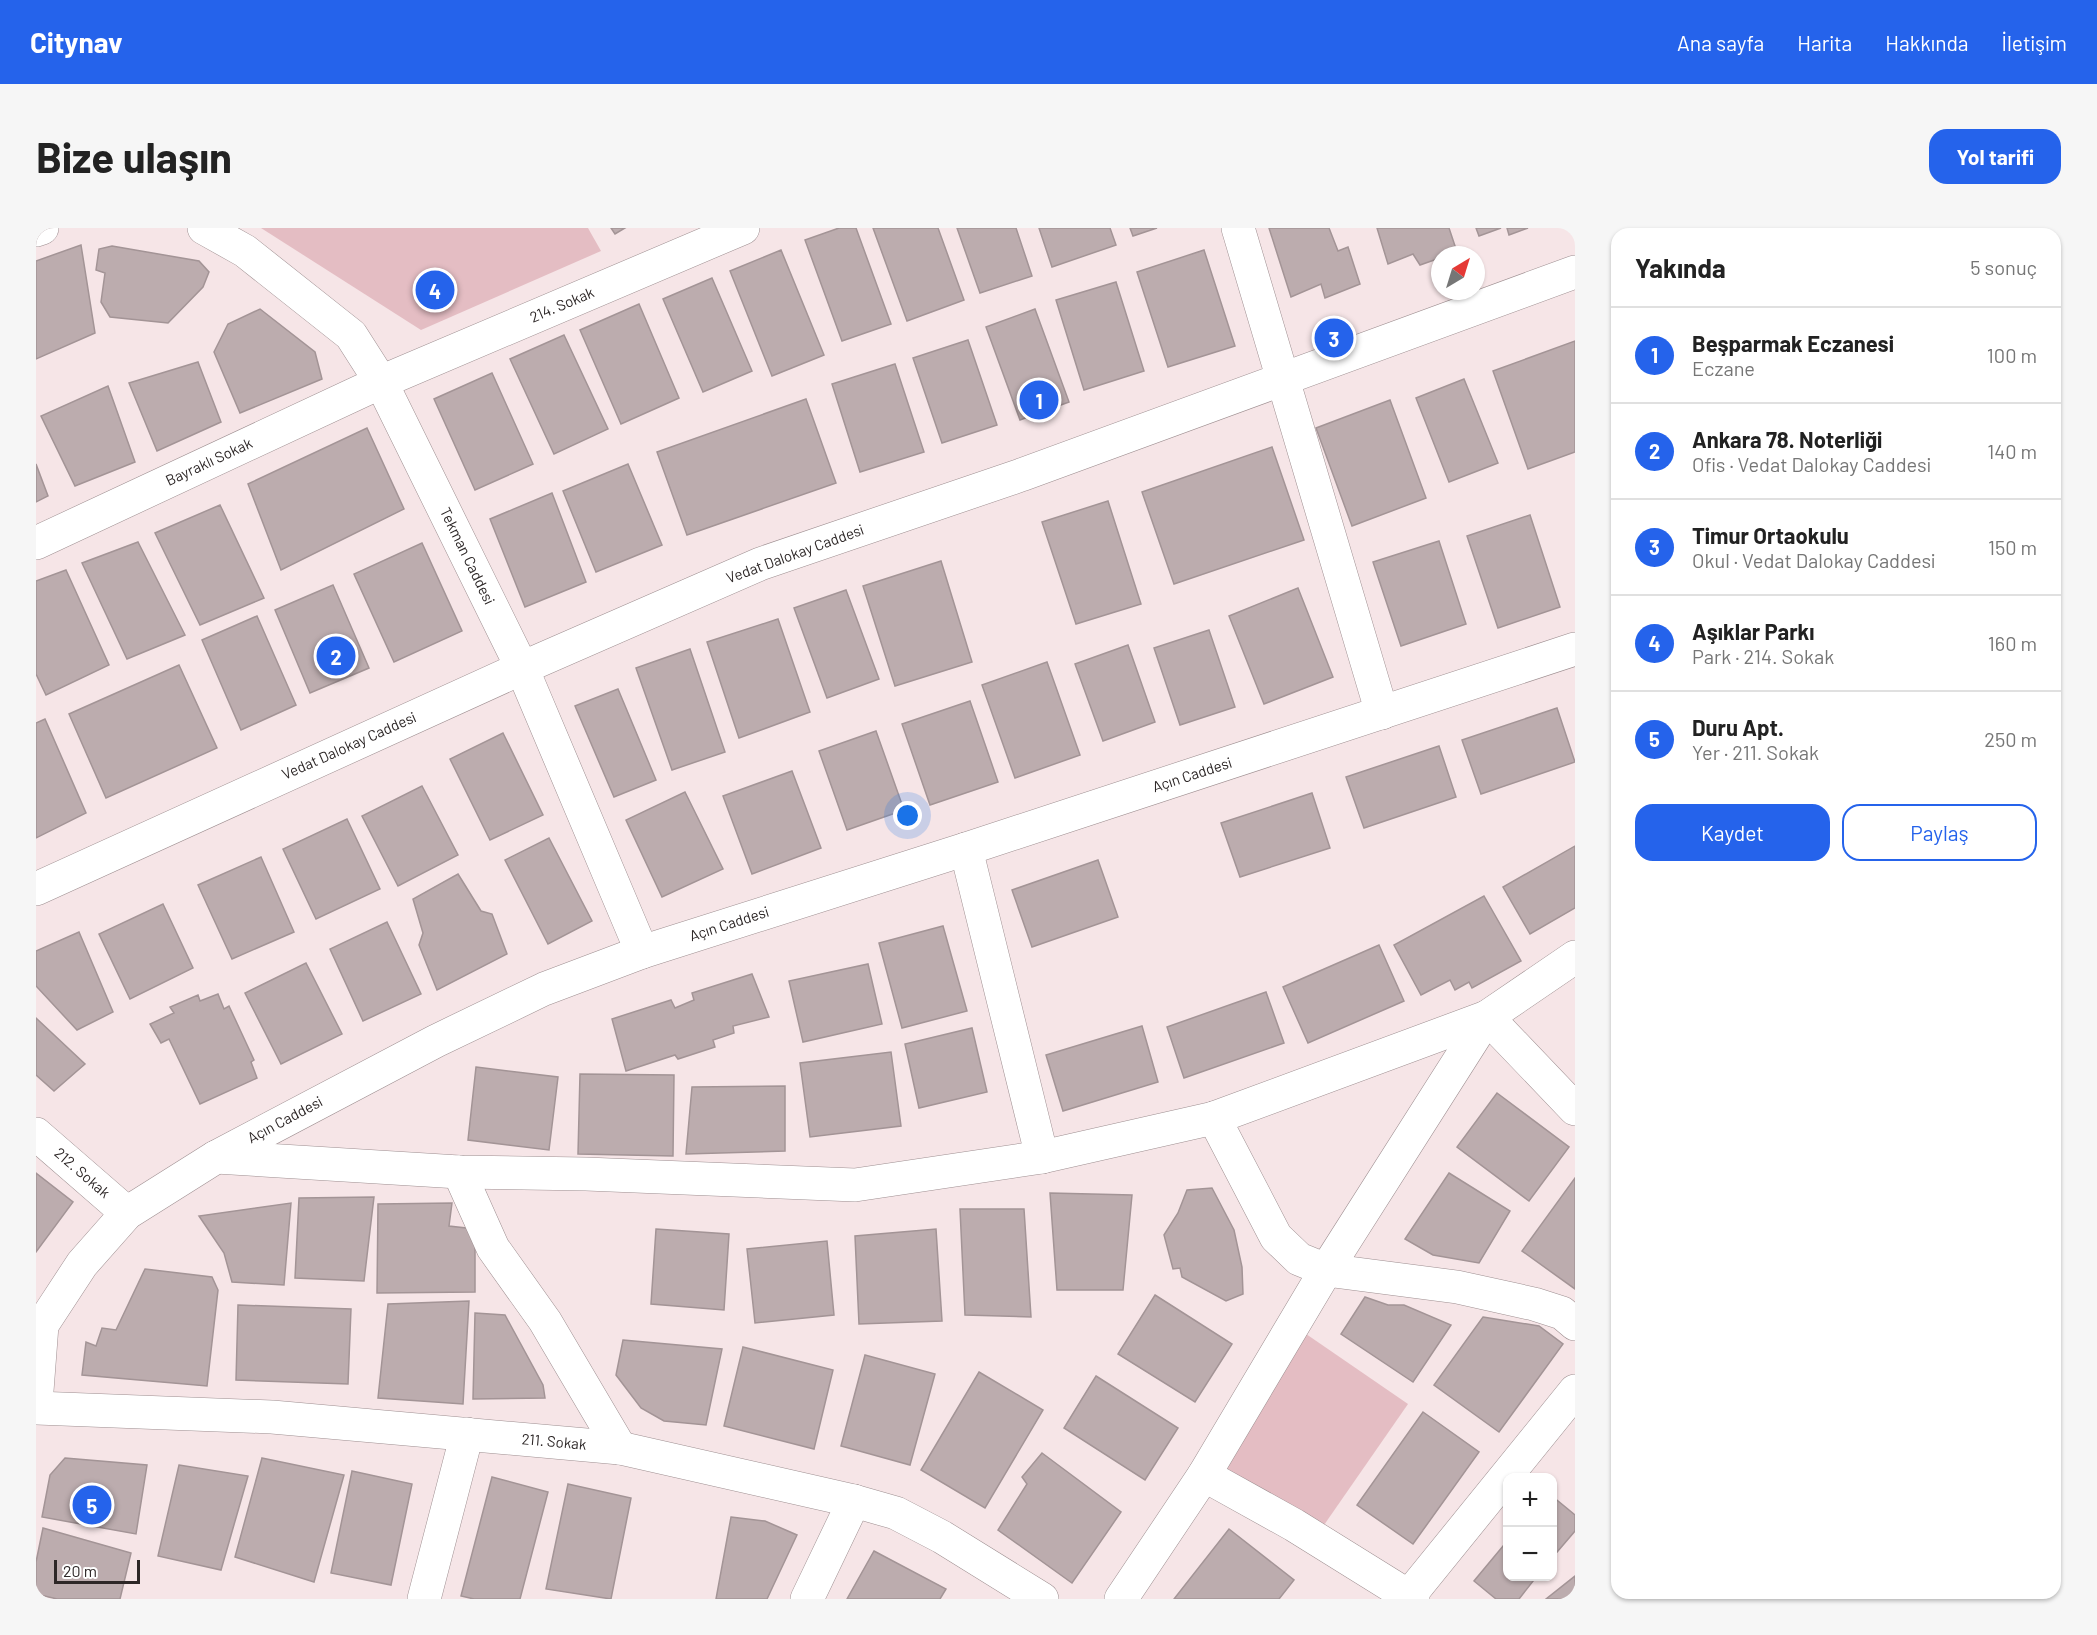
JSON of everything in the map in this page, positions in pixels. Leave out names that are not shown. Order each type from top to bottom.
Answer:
[{"type":"street","points":[[36,230],[42,228]]},
{"type":"street","name":"Tekman Caddesi","points":[[204,228],[245,251],[351,334],[381,382],[522,668],[642,952]]},
{"type":"street","name":"214. Sokak","points":[[381,382],[743,228]]},
{"type":"street","points":[[1238,228],[1382,713]]},
{"type":"street","name":"Vedat Dalokay Caddesi","points":[[36,889],[522,668],[760,564],[1021,475],[1575,272]]},
{"type":"street","name":"Bayraklı Sokak","points":[[36,543],[381,382]]},
{"type":"street","name":"Açın Caddesi","points":[[36,1406],[42,1325],[82,1264],[127,1213],[216,1157],[436,1041],[535,994],[642,952],[966,849],[1575,649]]},
{"type":"street","points":[[966,849],[1042,1157]]},
{"type":"street","points":[[216,1157],[459,1172],[586,1174],[855,1185],[1042,1157],[1215,1118],[1487,1017],[1575,957]]},
{"type":"street","points":[[1487,1017],[1575,1109]]},
{"type":"street","points":[[1120,1599],[1204,1475],[1326,1270],[1487,1017]]},
{"type":"street","points":[[1215,1118],[1276,1237],[1299,1259],[1326,1270],[1457,1287],[1534,1304],[1562,1313],[1575,1324]]},
{"type":"street","name":"212. Sokak","points":[[36,1134],[127,1213]]},
{"type":"street","points":[[459,1172],[493,1248],[545,1321],[620,1448]]},
{"type":"street","points":[[1204,1475],[1294,1525],[1411,1597],[1575,1391]]},
{"type":"street","name":"211. Sokak","points":[[36,1406],[272,1417],[620,1448],[855,1501],[896,1513],[942,1538],[1042,1599]]},
{"type":"street","points":[[424,1599],[467,1434]]},
{"type":"street","points":[[807,1599],[855,1501]]},
{"type":"shaded area","points":[[261,228],[588,228],[601,251],[421,330]]},
{"type":"shaded area","points":[[1293,1325],[1408,1404],[1315,1538],[1204,1475]]},
{"type":"building","points":[[611,228],[625,228],[615,234]]},
{"type":"building","points":[[839,228],[856,228],[891,324],[842,341],[805,240]]},
{"type":"building","points":[[873,228],[938,228],[964,300],[907,321]]},
{"type":"building","points":[[957,228],[1016,228],[1032,276],[980,293]]},
{"type":"building","points":[[1039,228],[1110,228],[1116,245],[1052,267]]},
{"type":"building","points":[[1130,228],[1157,228],[1133,236]]},
{"type":"building","points":[[1269,228],[1329,228],[1338,251],[1348,247],[1360,284],[1325,298],[1321,284],[1291,297]]},
{"type":"building","points":[[1377,228],[1449,228],[1455,246],[1431,246],[1431,261],[1420,265],[1413,254],[1388,264]]},
{"type":"building","points":[[1476,228],[1501,228],[1479,236]]},
{"type":"building","points":[[1507,228],[1528,228],[1509,235]]},
{"type":"building","points":[[81,245],[95,333],[36,359],[36,261]]},
{"type":"building","points":[[112,246],[199,261],[209,272],[203,287],[168,323],[110,317],[101,302],[105,273],[96,270],[99,249]]},
{"type":"building","points":[[781,250],[824,355],[772,376],[730,271]]},
{"type":"building","points":[[1204,250],[1235,346],[1168,367],[1137,272]]},
{"type":"building","points":[[712,278],[752,371],[703,392],[663,299]]},
{"type":"building","points":[[1116,282],[1144,371],[1084,390],[1056,300]]},
{"type":"building","points":[[639,304],[679,398],[621,424],[580,330]]},
{"type":"building","points":[[260,309],[315,352],[322,379],[240,413],[214,352],[228,324]]},
{"type":"building","points":[[1035,309],[1069,402],[1020,420],[986,327]]},
{"type":"building","points":[[564,335],[608,429],[554,454],[510,359]]},
{"type":"building","points":[[968,340],[997,425],[942,443],[913,358]]},
{"type":"building","points":[[1575,341],[1575,452],[1528,469],[1493,371]]},
{"type":"building","points":[[198,362],[221,422],[157,451],[129,383]]},
{"type":"building","points":[[895,364],[924,452],[860,472],[832,384]]},
{"type":"building","points":[[492,373],[533,464],[475,490],[434,399]]},
{"type":"building","points":[[1464,379],[1498,463],[1449,482],[1416,398]]},
{"type":"building","points":[[108,386],[135,462],[75,486],[41,416]]},
{"type":"building","points":[[806,399],[836,483],[687,535],[657,452]]},
{"type":"building","points":[[1390,400],[1426,498],[1352,526],[1316,428]]},
{"type":"building","points":[[367,428],[404,509],[281,570],[248,484]]},
{"type":"building","points":[[1272,447],[1304,540],[1174,584],[1142,492]]},
{"type":"building","points":[[36,464],[48,496],[36,502]]},
{"type":"building","points":[[628,464],[662,545],[596,572],[563,491]]},
{"type":"building","points":[[552,493],[586,582],[525,607],[490,519]]},
{"type":"building","points":[[1108,501],[1141,604],[1076,624],[1042,522]]},
{"type":"building","points":[[220,505],[264,598],[200,625],[155,533]]},
{"type":"building","points":[[1530,515],[1560,607],[1498,628],[1467,536]]},
{"type":"building","points":[[1439,541],[1466,624],[1401,646],[1373,562]]},
{"type":"building","points":[[138,542],[185,635],[127,659],[82,563]]},
{"type":"building","points":[[422,543],[462,631],[394,662],[354,574]]},
{"type":"building","points":[[941,561],[972,662],[895,686],[863,586]]},
{"type":"building","points":[[66,570],[109,665],[46,695],[36,674],[36,581]]},
{"type":"building","points":[[333,585],[369,668],[310,693],[275,610]]},
{"type":"building","points":[[1298,588],[1333,677],[1264,704],[1229,616]]},
{"type":"building","points":[[846,590],[879,679],[827,698],[794,608]]},
{"type":"building","points":[[257,616],[296,705],[241,730],[202,640]]},
{"type":"building","points":[[778,619],[810,712],[739,738],[707,642]]},
{"type":"building","points":[[1209,630],[1235,707],[1180,725],[1154,648]]},
{"type":"building","points":[[1128,645],[1155,722],[1103,741],[1075,664]]},
{"type":"building","points":[[690,649],[725,752],[672,770],[636,668]]},
{"type":"building","points":[[1047,662],[1080,755],[1015,778],[982,685]]},
{"type":"building","points":[[179,665],[217,748],[106,798],[69,714]]},
{"type":"building","points":[[618,689],[656,780],[614,797],[575,706]]},
{"type":"building","points":[[970,701],[998,782],[930,805],[902,724]]},
{"type":"building","points":[[1557,708],[1575,762],[1481,794],[1462,740]]},
{"type":"building","points":[[45,719],[86,813],[36,838],[36,723]]},
{"type":"building","points":[[876,731],[904,810],[847,830],[819,751]]},
{"type":"building","points":[[503,733],[543,815],[490,840],[450,759]]},
{"type":"building","points":[[1439,746],[1456,797],[1364,828],[1346,777]]},
{"type":"building","points":[[792,771],[821,848],[752,874],[723,796]]},
{"type":"building","points":[[422,786],[458,855],[398,886],[362,816]]},
{"type":"building","points":[[685,792],[723,869],[662,897],[626,820]]},
{"type":"building","points":[[1312,793],[1330,848],[1240,877],[1221,823]]},
{"type":"building","points":[[347,819],[380,889],[316,919],[283,849]]},
{"type":"building","points":[[549,838],[592,921],[548,944],[505,860]]},
{"type":"building","points":[[1575,846],[1575,908],[1530,934],[1503,887]]},
{"type":"building","points":[[261,857],[294,932],[232,959],[198,885]]},
{"type":"building","points":[[1098,860],[1118,917],[1032,947],[1012,890]]},
{"type":"building","points":[[458,874],[481,911],[492,914],[507,954],[437,990],[419,945],[423,933],[413,899]]},
{"type":"building","points":[[1484,896],[1521,961],[1472,988],[1469,982],[1455,990],[1450,980],[1421,995],[1394,945]]},
{"type":"building","points":[[163,904],[193,968],[130,999],[99,934]]},
{"type":"building","points":[[387,922],[421,994],[363,1021],[330,949]]},
{"type":"building","points":[[943,926],[967,1011],[902,1028],[879,943]]},
{"type":"building","points":[[79,932],[113,1012],[77,1030],[36,986],[36,951]]},
{"type":"building","points":[[1379,945],[1404,1001],[1308,1043],[1283,987]]},
{"type":"building","points":[[306,963],[342,1034],[281,1064],[245,993]]},
{"type":"building","points":[[868,964],[882,1024],[803,1042],[789,981]]},
{"type":"building","points":[[752,974],[769,1017],[733,1026],[734,1033],[713,1040],[715,1047],[678,1059],[675,1055],[626,1071],[612,1019],[671,1000],[675,1008],[694,1000],[692,993]]},
{"type":"building","points":[[1266,992],[1284,1043],[1184,1078],[1167,1027]]},
{"type":"building","points":[[218,994],[224,1009],[229,1006],[254,1060],[251,1062],[257,1078],[200,1104],[169,1039],[161,1043],[150,1024],[174,1013],[170,1007],[198,995],[200,1001]]},
{"type":"building","points":[[36,1018],[85,1064],[54,1091],[36,1075]]},
{"type":"building","points":[[1142,1026],[1158,1082],[1063,1111],[1046,1055]]},
{"type":"building","points":[[972,1028],[987,1092],[919,1108],[905,1044]]},
{"type":"building","points":[[891,1052],[901,1126],[810,1137],[800,1063]]},
{"type":"building","points":[[476,1067],[558,1077],[549,1150],[468,1140]]},
{"type":"building","points":[[580,1074],[674,1075],[673,1156],[578,1154]]},
{"type":"building","points":[[785,1086],[785,1151],[686,1154],[692,1087]]},
{"type":"building","points":[[1497,1093],[1569,1147],[1529,1201],[1457,1147]]},
{"type":"building","points":[[36,1173],[73,1202],[36,1252]]},
{"type":"building","points":[[1449,1173],[1510,1211],[1479,1263],[1433,1255],[1405,1239]]},
{"type":"building","points":[[1575,1178],[1575,1289],[1522,1251]]},
{"type":"building","points":[[1212,1188],[1234,1230],[1242,1267],[1243,1294],[1226,1301],[1182,1277],[1180,1268],[1173,1269],[1164,1235],[1178,1213],[1187,1190]]},
{"type":"building","points":[[1050,1193],[1132,1195],[1123,1290],[1057,1290]]},
{"type":"building","points":[[374,1197],[364,1281],[295,1278],[299,1198]]},
{"type":"building","points":[[291,1203],[284,1285],[232,1282],[224,1253],[199,1216]]},
{"type":"building","points":[[452,1203],[449,1226],[475,1229],[475,1292],[377,1293],[378,1204]]},
{"type":"building","points":[[960,1209],[1024,1209],[1031,1317],[965,1315]]},
{"type":"building","points":[[656,1229],[729,1234],[724,1310],[651,1304]]},
{"type":"building","points":[[936,1229],[942,1321],[859,1324],[855,1236]]},
{"type":"building","points":[[827,1241],[834,1315],[755,1323],[747,1249]]},
{"type":"building","points":[[145,1269],[212,1277],[218,1290],[207,1386],[82,1375],[86,1342],[96,1346],[102,1328],[116,1330]]},
{"type":"building","points":[[1155,1295],[1232,1344],[1195,1402],[1118,1354]]},
{"type":"building","points":[[1365,1297],[1388,1305],[1404,1305],[1451,1325],[1413,1382],[1341,1334]]},
{"type":"building","points":[[469,1301],[463,1404],[378,1398],[388,1304]]},
{"type":"building","points":[[238,1305],[351,1309],[348,1384],[236,1380]]},
{"type":"building","points":[[475,1313],[505,1315],[543,1385],[545,1398],[473,1399]]},
{"type":"building","points":[[1483,1317],[1539,1326],[1563,1344],[1499,1432],[1434,1385]]},
{"type":"building","points":[[623,1340],[722,1349],[706,1425],[664,1421],[641,1408],[616,1375]]},
{"type":"building","points":[[743,1347],[833,1370],[814,1449],[724,1426]]},
{"type":"building","points":[[865,1355],[935,1374],[910,1465],[841,1446]]},
{"type":"building","points":[[979,1372],[1043,1410],[985,1508],[921,1470]]},
{"type":"building","points":[[1096,1376],[1178,1428],[1145,1480],[1064,1428]]},
{"type":"building","points":[[1423,1412],[1479,1452],[1413,1544],[1357,1505]]},
{"type":"building","points":[[1042,1453],[1121,1512],[1072,1583],[998,1530],[1027,1484],[1022,1477]]},
{"type":"building","points":[[65,1458],[147,1465],[136,1534],[42,1517],[50,1475]]},
{"type":"building","points":[[262,1458],[344,1475],[314,1582],[235,1557]]},
{"type":"building","points":[[179,1465],[248,1476],[221,1570],[158,1556]]},
{"type":"building","points":[[352,1471],[412,1484],[391,1585],[331,1573]]},
{"type":"building","points":[[492,1477],[548,1492],[520,1599],[474,1599],[461,1596]]},
{"type":"building","points":[[568,1484],[631,1498],[611,1599],[546,1589]]},
{"type":"building","points":[[1557,1500],[1575,1515],[1575,1531],[1557,1552]]},
{"type":"building","points":[[731,1517],[765,1521],[797,1535],[767,1599],[716,1599]]},
{"type":"building","points":[[43,1528],[131,1553],[120,1599],[57,1599],[36,1594],[36,1562]]},
{"type":"building","points":[[1229,1529],[1294,1580],[1279,1599],[1174,1599]]},
{"type":"building","points":[[1503,1546],[1503,1581],[1533,1581],[1519,1599],[1496,1599],[1474,1581]]},
{"type":"building","points":[[874,1551],[946,1589],[940,1599],[847,1599]]},
{"type":"building","points":[[1575,1576],[1575,1599],[1546,1599]]},
{"type":"place","name":"Aşıklar Parkı","points":[[435,290]]},
{"type":"place","name":"Timur Ortaokulu","points":[[1334,338]]},
{"type":"place","name":"Beşparmak Eczanesi","points":[[1039,400]]},
{"type":"place","name":"Ankara 78. Noterliği","points":[[336,656]]},
{"type":"place","name":"Duru Apt.","points":[[92,1505]]}]
